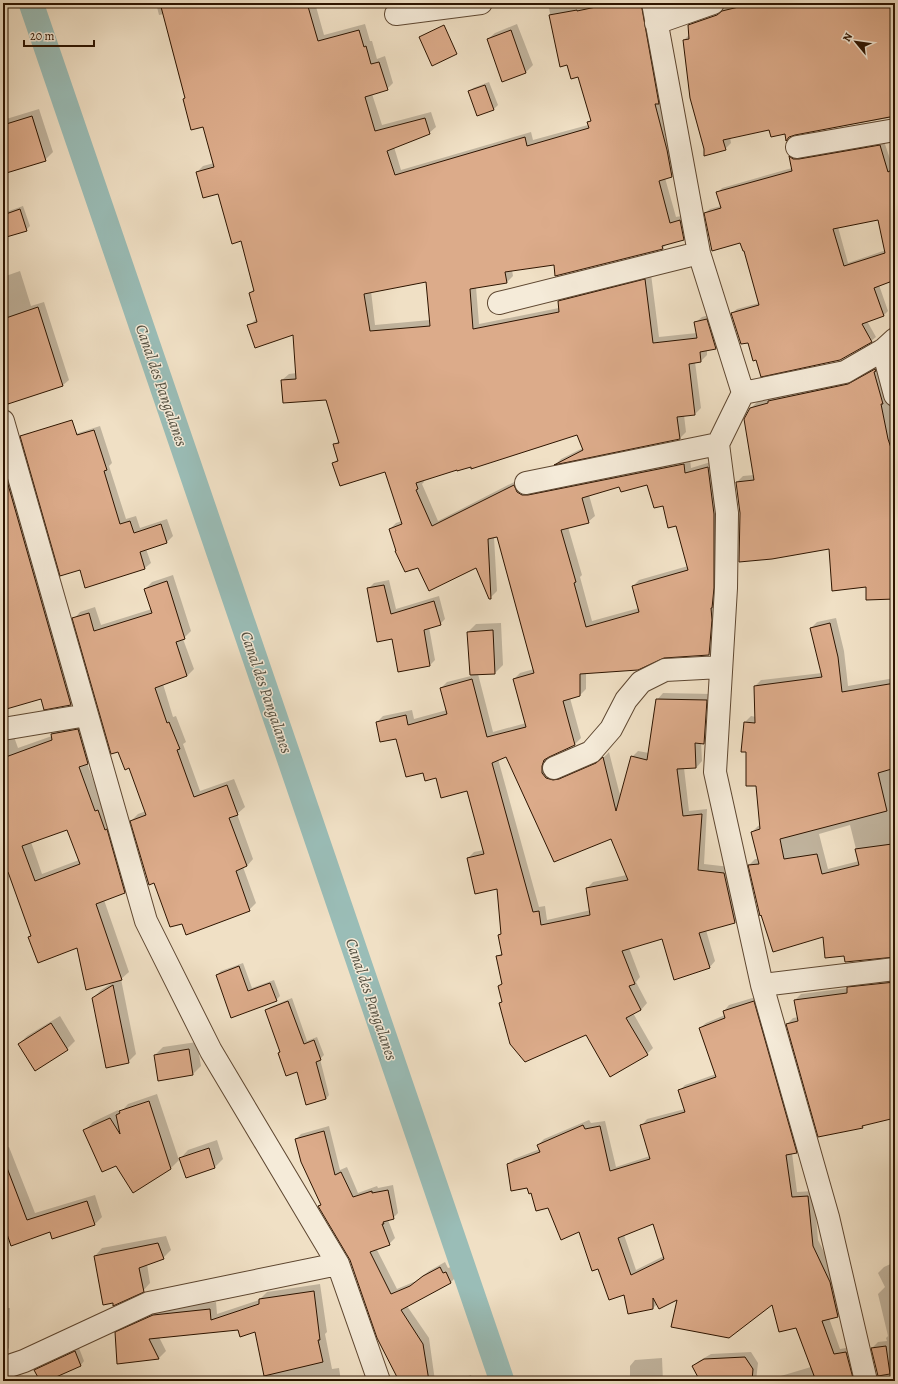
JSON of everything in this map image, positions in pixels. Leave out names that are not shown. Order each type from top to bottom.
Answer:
[{"type":"street","points":[[396,14],[481,3]]},
{"type":"street","points":[[713,3],[655,13],[699,253],[743,393],[718,444],[727,513],[726,588],[720,667],[715,772],[762,985],[828,1217],[866,1381]]},
{"type":"street","points":[[797,147],[895,130]]},
{"type":"street","points":[[500,302],[699,253]]},
{"type":"street","points":[[743,393],[845,372],[889,344],[895,395]]},
{"type":"street","points":[[4,425],[146,921],[211,1051],[338,1264],[379,1381]]},
{"type":"street","points":[[526,483],[718,444]]},
{"type":"street","points":[[554,768],[591,752],[611,729],[626,700],[641,682],[665,670],[720,667]]},
{"type":"street","points":[[3,729],[87,715]]},
{"type":"street","points":[[762,985],[895,969]]},
{"type":"street","points":[[3,1368],[22,1371],[149,1303],[338,1264]]},
{"type":"building","points":[[160,3],[307,3],[318,41],[359,30],[364,47],[366,46],[371,64],[379,62],[388,90],[365,97],[375,131],[425,118],[430,134],[387,151],[395,175],[525,137],[527,146],[589,128],[587,122],[591,121],[578,77],[571,79],[567,65],[560,67],[549,15],[615,3],[641,3],[659,104],[655,104],[667,150],[672,177],[659,181],[670,223],[680,220],[684,240],[662,246],[663,249],[555,276],[554,265],[505,272],[507,283],[470,289],[473,329],[559,312],[558,301],[645,279],[653,343],[697,338],[694,322],[707,319],[716,349],[700,352],[701,362],[689,364],[695,415],[677,417],[680,439],[554,465],[583,450],[577,435],[471,469],[471,467],[457,470],[416,483],[418,489],[416,490],[432,526],[514,485],[517,492],[522,495],[528,495],[684,464],[685,473],[708,467],[714,514],[714,588],[711,608],[712,620],[709,655],[664,658],[638,670],[580,674],[580,696],[563,701],[575,745],[544,760],[542,766],[542,773],[546,778],[553,780],[559,779],[596,763],[603,757],[616,811],[631,756],[647,760],[656,699],[707,700],[704,744],[695,743],[696,768],[677,769],[683,816],[702,814],[698,870],[724,873],[735,923],[699,933],[710,968],[674,980],[662,939],[622,951],[635,984],[629,986],[641,1010],[626,1018],[648,1055],[610,1077],[586,1035],[525,1062],[510,1044],[499,1003],[502,1002],[498,986],[502,984],[496,956],[502,955],[498,935],[501,934],[497,889],[475,894],[467,858],[484,854],[467,791],[441,798],[436,778],[425,781],[423,773],[406,777],[396,739],[380,742],[376,722],[406,715],[408,725],[447,714],[440,688],[472,679],[487,737],[526,727],[513,679],[534,673],[497,537],[488,539],[491,599],[489,599],[476,568],[429,591],[418,568],[405,572],[395,551],[389,529],[402,524],[385,472],[340,486],[332,463],[338,461],[333,444],[339,443],[326,400],[283,403],[281,380],[296,379],[293,335],[255,348],[247,325],[257,322],[249,293],[254,291],[241,241],[232,244],[218,194],[203,198],[196,172],[214,167],[203,127],[191,130],[183,99],[185,98]],"holes":[[[426,282],[430,326],[370,331],[364,294]],[[647,485],[654,508],[663,506],[668,528],[676,526],[688,570],[632,586],[639,612],[586,627],[574,583],[576,582],[561,530],[589,523],[582,498],[619,487],[621,492]],[[506,757],[554,862],[611,839],[628,880],[586,888],[590,915],[541,925],[539,911],[533,912],[492,763]]]},
{"type":"building","points":[[755,3],[895,3],[895,116],[795,135],[789,137],[786,141],[785,134],[771,137],[769,130],[723,140],[726,150],[704,156],[704,149],[690,98],[683,40],[689,39],[688,25],[717,15],[722,11]]},
{"type":"building","points":[[444,25],[457,54],[432,66],[419,37]]},
{"type":"building","points":[[511,30],[526,73],[502,82],[487,39]]},
{"type":"building","points":[[485,85],[494,110],[477,116],[468,91]]},
{"type":"building","points":[[32,116],[46,161],[3,174],[3,125]]},
{"type":"building","points":[[880,145],[888,172],[895,168],[895,280],[874,288],[884,316],[862,324],[872,342],[840,360],[761,377],[756,360],[753,361],[748,343],[741,344],[731,313],[759,305],[744,251],[740,243],[712,251],[704,213],[721,208],[716,192],[792,171],[789,156],[793,159]],"holes":[[[878,220],[885,253],[844,266],[833,229]]]},
{"type":"building","points":[[20,209],[27,231],[3,238],[3,215]]},
{"type":"building","points":[[38,307],[63,386],[8,404],[3,390],[3,319]]},
{"type":"building","points":[[875,369],[876,371],[874,372],[883,404],[881,404],[888,439],[895,460],[895,599],[866,600],[866,587],[832,591],[829,549],[772,559],[739,562],[740,513],[736,482],[754,480],[744,419],[750,408],[768,403],[768,401],[848,384]]},
{"type":"building","points":[[72,420],[77,435],[94,430],[107,470],[104,471],[120,524],[130,521],[134,533],[161,524],[167,543],[140,552],[145,569],[85,588],[80,570],[60,576],[20,436]]},
{"type":"building","points":[[7,481],[71,705],[44,710],[41,699],[3,710],[3,482]]},
{"type":"building","points":[[167,581],[185,639],[176,642],[187,676],[155,688],[167,723],[169,722],[180,749],[177,750],[194,797],[227,785],[238,815],[229,818],[247,866],[236,871],[250,911],[186,935],[182,924],[170,927],[154,883],[149,885],[130,821],[146,815],[129,768],[125,770],[118,752],[111,754],[72,618],[89,613],[94,631],[152,613],[144,589]]},
{"type":"building","points":[[384,585],[391,614],[434,601],[441,625],[424,630],[430,666],[398,672],[392,639],[377,642],[367,588]]},
{"type":"building","points":[[830,623],[838,657],[842,692],[895,683],[895,768],[878,773],[887,811],[780,839],[784,859],[817,854],[822,874],[859,865],[855,849],[892,844],[895,868],[895,957],[845,962],[844,956],[825,958],[823,937],[773,952],[761,915],[760,916],[748,865],[759,864],[751,832],[760,829],[756,786],[746,786],[746,752],[741,752],[744,722],[755,723],[754,686],[822,677],[810,628]]},
{"type":"building","points":[[493,630],[495,674],[470,675],[467,632]]},
{"type":"building","points":[[78,729],[88,764],[79,767],[95,811],[98,810],[105,830],[107,829],[125,893],[96,904],[122,980],[86,990],[77,948],[38,963],[28,937],[31,936],[8,872],[3,874],[3,758],[52,740],[51,734]],"holes":[[[67,830],[80,864],[35,881],[22,846]]]},
{"type":"building","points":[[239,966],[248,991],[270,983],[277,1001],[231,1018],[216,975]]},
{"type":"building","points":[[895,982],[895,1118],[862,1126],[863,1128],[818,1137],[786,1024],[798,1021],[794,1000],[847,993],[847,987]]},
{"type":"building","points":[[113,985],[129,1063],[106,1068],[92,998]]},
{"type":"building","points":[[288,1001],[304,1044],[314,1040],[321,1060],[316,1062],[326,1099],[306,1105],[297,1072],[286,1076],[278,1053],[280,1052],[265,1010]]},
{"type":"building","points":[[754,1001],[797,1153],[786,1155],[792,1197],[808,1196],[813,1246],[830,1282],[838,1317],[822,1321],[834,1354],[846,1352],[853,1378],[837,1381],[816,1381],[796,1328],[779,1332],[772,1305],[729,1338],[671,1327],[677,1300],[659,1309],[653,1298],[653,1309],[628,1314],[624,1295],[609,1300],[598,1269],[592,1271],[579,1232],[561,1240],[548,1208],[536,1211],[531,1193],[529,1194],[527,1188],[511,1191],[507,1164],[540,1152],[537,1145],[583,1125],[585,1129],[600,1126],[610,1171],[650,1159],[640,1125],[685,1112],[678,1090],[716,1077],[699,1028],[725,1018],[723,1011]],"holes":[[[653,1224],[664,1259],[631,1275],[618,1238]]]},
{"type":"building","points":[[51,1023],[68,1050],[35,1071],[18,1044]]},
{"type":"building","points":[[189,1049],[193,1075],[158,1081],[154,1055]]},
{"type":"building","points":[[149,1101],[171,1169],[133,1193],[116,1166],[102,1172],[83,1130],[110,1118],[120,1134],[116,1115],[120,1113],[119,1111]]},
{"type":"building","points":[[324,1131],[335,1175],[341,1172],[353,1197],[372,1191],[372,1193],[388,1190],[394,1219],[383,1222],[384,1224],[382,1224],[390,1245],[370,1252],[391,1294],[410,1286],[423,1276],[440,1267],[443,1273],[446,1272],[451,1283],[401,1310],[423,1344],[429,1381],[399,1381],[377,1338],[350,1260],[318,1206],[321,1205],[301,1162],[295,1139]]},
{"type":"building","points":[[209,1148],[215,1168],[186,1178],[179,1158]]},
{"type":"building","points":[[3,1160],[27,1220],[87,1201],[95,1225],[52,1239],[50,1232],[11,1246],[3,1222]]},
{"type":"building","points":[[158,1243],[164,1259],[139,1268],[144,1292],[113,1306],[113,1303],[103,1305],[94,1256]]},
{"type":"building","points":[[314,1291],[320,1340],[318,1340],[323,1362],[264,1376],[255,1332],[240,1337],[238,1330],[149,1339],[159,1359],[117,1364],[115,1332],[153,1315],[210,1309],[211,1320],[259,1304],[259,1299]]},
{"type":"building","points":[[886,1346],[890,1374],[878,1376],[871,1348]]},
{"type":"building","points":[[75,1351],[81,1366],[47,1381],[40,1381],[34,1370]]},
{"type":"building","points":[[745,1357],[753,1369],[752,1381],[700,1381],[692,1366],[704,1359]]},
{"type":"waterway","name":"Canal des Pangalanes","points":[[31,3],[502,1381]]}]
